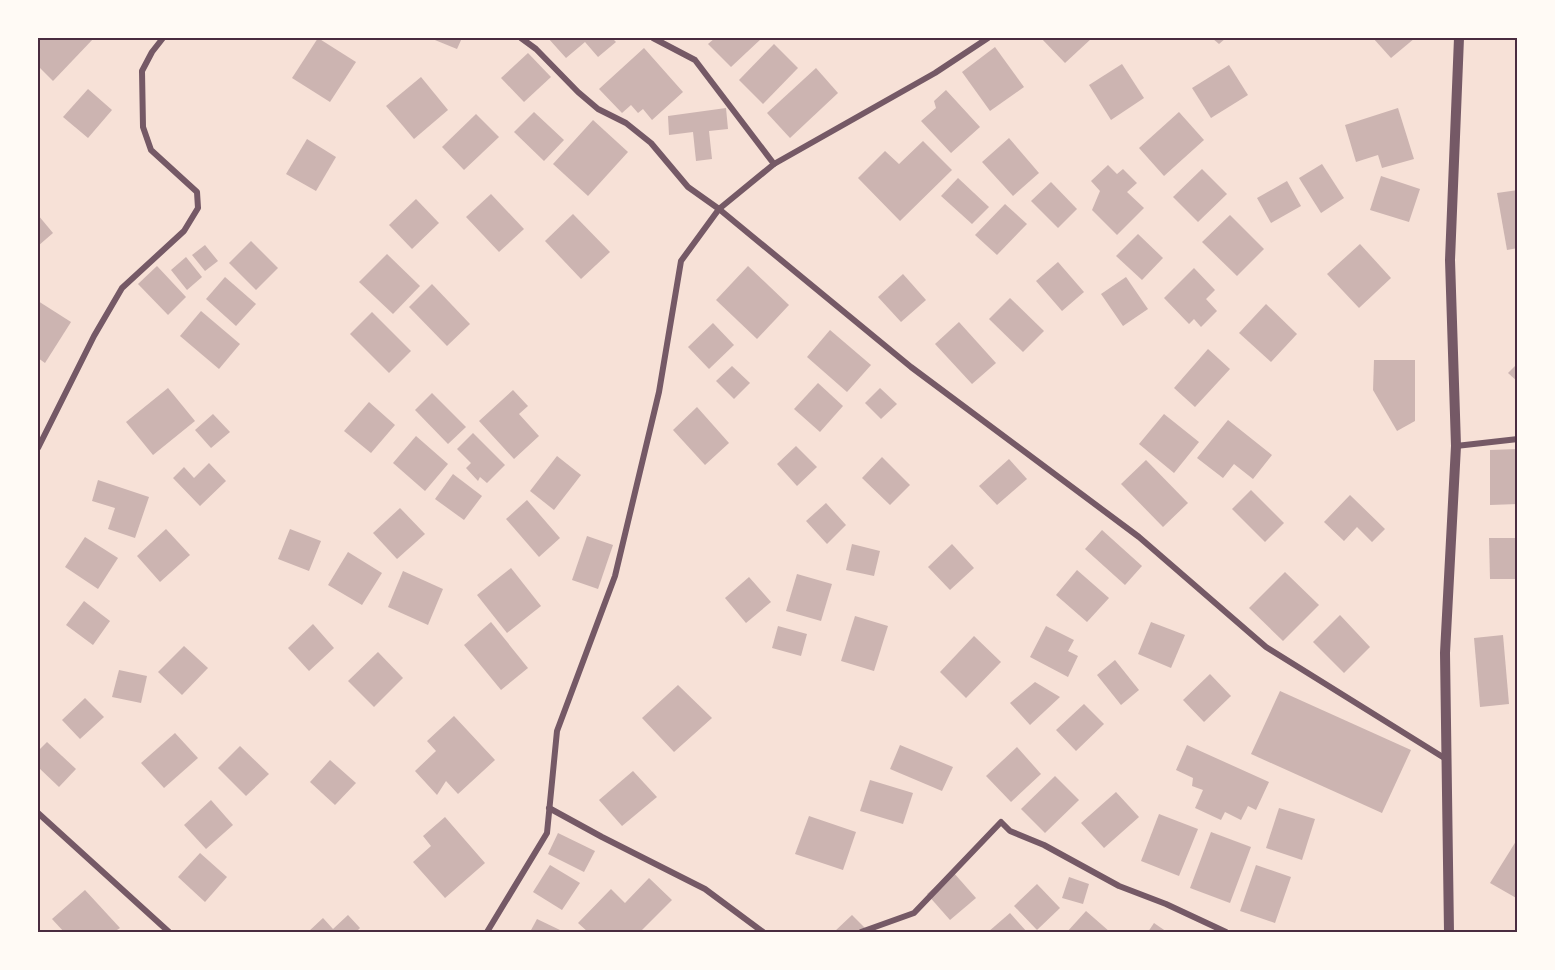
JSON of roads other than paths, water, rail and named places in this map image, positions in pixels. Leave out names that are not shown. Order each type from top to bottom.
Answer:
[{"type":"street","points":[[38,448],[94,336],[122,288],[184,231],[198,208],[197,192],[151,150],[143,127],[142,71],[163,38]]},
{"type":"street","points":[[520,38],[536,49],[598,109],[626,123],[651,143],[688,187],[720,209],[911,367],[1139,537],[1266,648],[1447,759]]},
{"type":"street","points":[[653,38],[695,60],[774,164]]},
{"type":"street","points":[[487,933],[547,833],[557,731],[615,576],[659,392],[681,261],[720,209],[774,164],[935,73],[988,38]]},
{"type":"street","points":[[1449,933],[1445,653],[1456,447],[1450,260],[1459,38]]},
{"type":"street","points":[[1456,447],[1518,439]]},
{"type":"street","points":[[549,808],[631,853],[705,889],[764,933]]},
{"type":"street","points":[[38,813],[169,933]]},
{"type":"street","points":[[861,933],[914,913],[1001,822],[1010,831],[1044,845],[1119,886],[1166,904],[1226,933]]}]
